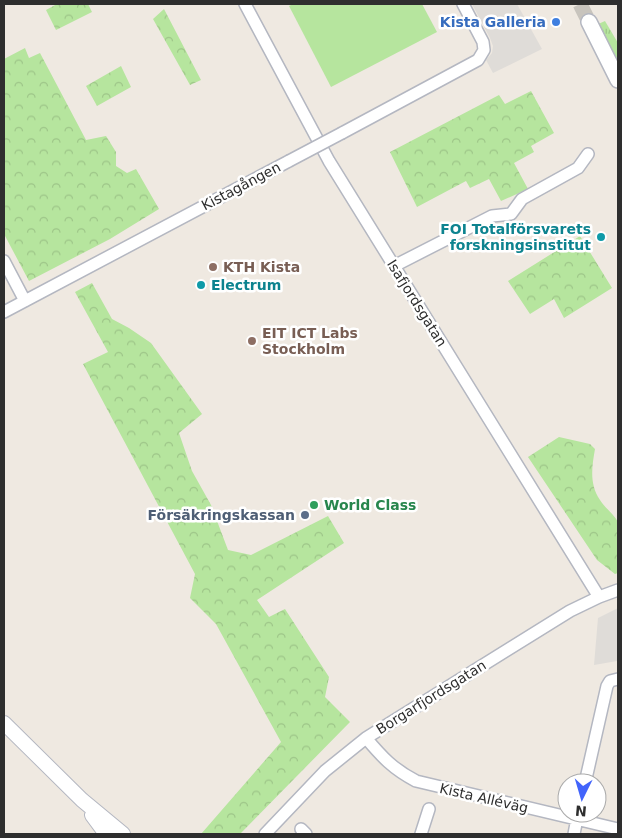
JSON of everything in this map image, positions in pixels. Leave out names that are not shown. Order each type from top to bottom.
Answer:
[{"type":"main road","points":[[589,22],[618,80]]},
{"type":"street","name":"Isafjordsgatan","points":[[245,4],[329,161],[599,597]]},
{"type":"street","name":"Kistagången","points":[[4,312],[478,60],[484,50],[483,42],[464,4]]},
{"type":"street","points":[[394,266],[492,216],[511,214],[522,199],[578,168],[588,154]]},
{"type":"street","points":[[4,261],[25,301]]},
{"type":"street","name":"Borgarfjordsgatan","points":[[265,834],[325,771],[366,738],[570,611],[618,590]]},
{"type":"street","points":[[587,773],[607,686],[610,681],[618,679]]},
{"type":"street","points":[[4,723],[82,800],[123,834]]},
{"type":"street","name":"Kista Alléväg","points":[[366,738],[388,764],[416,781],[557,811]]},
{"type":"street","points":[[82,800],[106,834]]},
{"type":"street","points":[[421,834],[428,809]]},
{"type":"street","name":"Kista Alléväg","points":[[598,823],[618,830]]},
{"type":"green space","points":[[57,4],[88,4],[92,12],[56,30],[46,10]]},
{"type":"green space","points":[[293,4],[422,4],[437,32],[331,87],[289,6]]},
{"type":"green space","points":[[164,9],[201,80],[190,85],[153,19]]},
{"type":"green space","points":[[605,21],[618,43],[618,60],[596,25]]},
{"type":"green space","points":[[25,48],[29,58],[40,53],[86,140],[106,136],[116,152],[116,166],[127,173],[136,169],[159,209],[110,239],[29,281],[4,234],[4,59]]},
{"type":"green space","points":[[121,66],[131,87],[97,106],[86,86]]},
{"type":"green space","points":[[531,91],[554,133],[531,146],[534,152],[514,163],[528,189],[501,201],[489,179],[470,188],[466,181],[417,207],[390,152],[499,95],[505,104]]},
{"type":"green space","points":[[580,236],[612,288],[564,318],[554,299],[530,314],[508,281]]},
{"type":"green space","points":[[92,283],[112,319],[151,343],[202,414],[179,433],[192,471],[211,505],[228,550],[251,555],[328,516],[344,543],[257,600],[269,617],[285,609],[329,677],[325,697],[350,722],[240,834],[201,834],[281,742],[216,624],[190,598],[195,574],[83,364],[108,352],[75,292]]},
{"type":"green space","points":[[559,437],[590,444],[595,449],[592,468],[594,488],[604,506],[618,522],[618,573],[615,574],[597,560],[528,457]]},
{"type":"shaded area","points":[[472,4],[517,4],[542,49],[493,73],[486,60],[492,53],[493,46]]},
{"type":"shaded area","points":[[618,608],[617,661],[594,665],[598,618]]},
{"type":"tunnel","points":[[580,4],[589,22]]},
{"type":"place","name":"Kista Galleria","points":[[556,22]]},
{"type":"place","name":"FOI Totalförsvarets forskningsinstitut","points":[[601,237]]},
{"type":"place","name":"KTH Kista","points":[[213,267]]},
{"type":"place","name":"Electrum","points":[[201,285]]},
{"type":"place","name":"EIT ICT Labs Stockholm","points":[[252,341]]},
{"type":"place","name":"World Class","points":[[314,505]]},
{"type":"place","name":"Försäkringskassan","points":[[305,515]]}]
